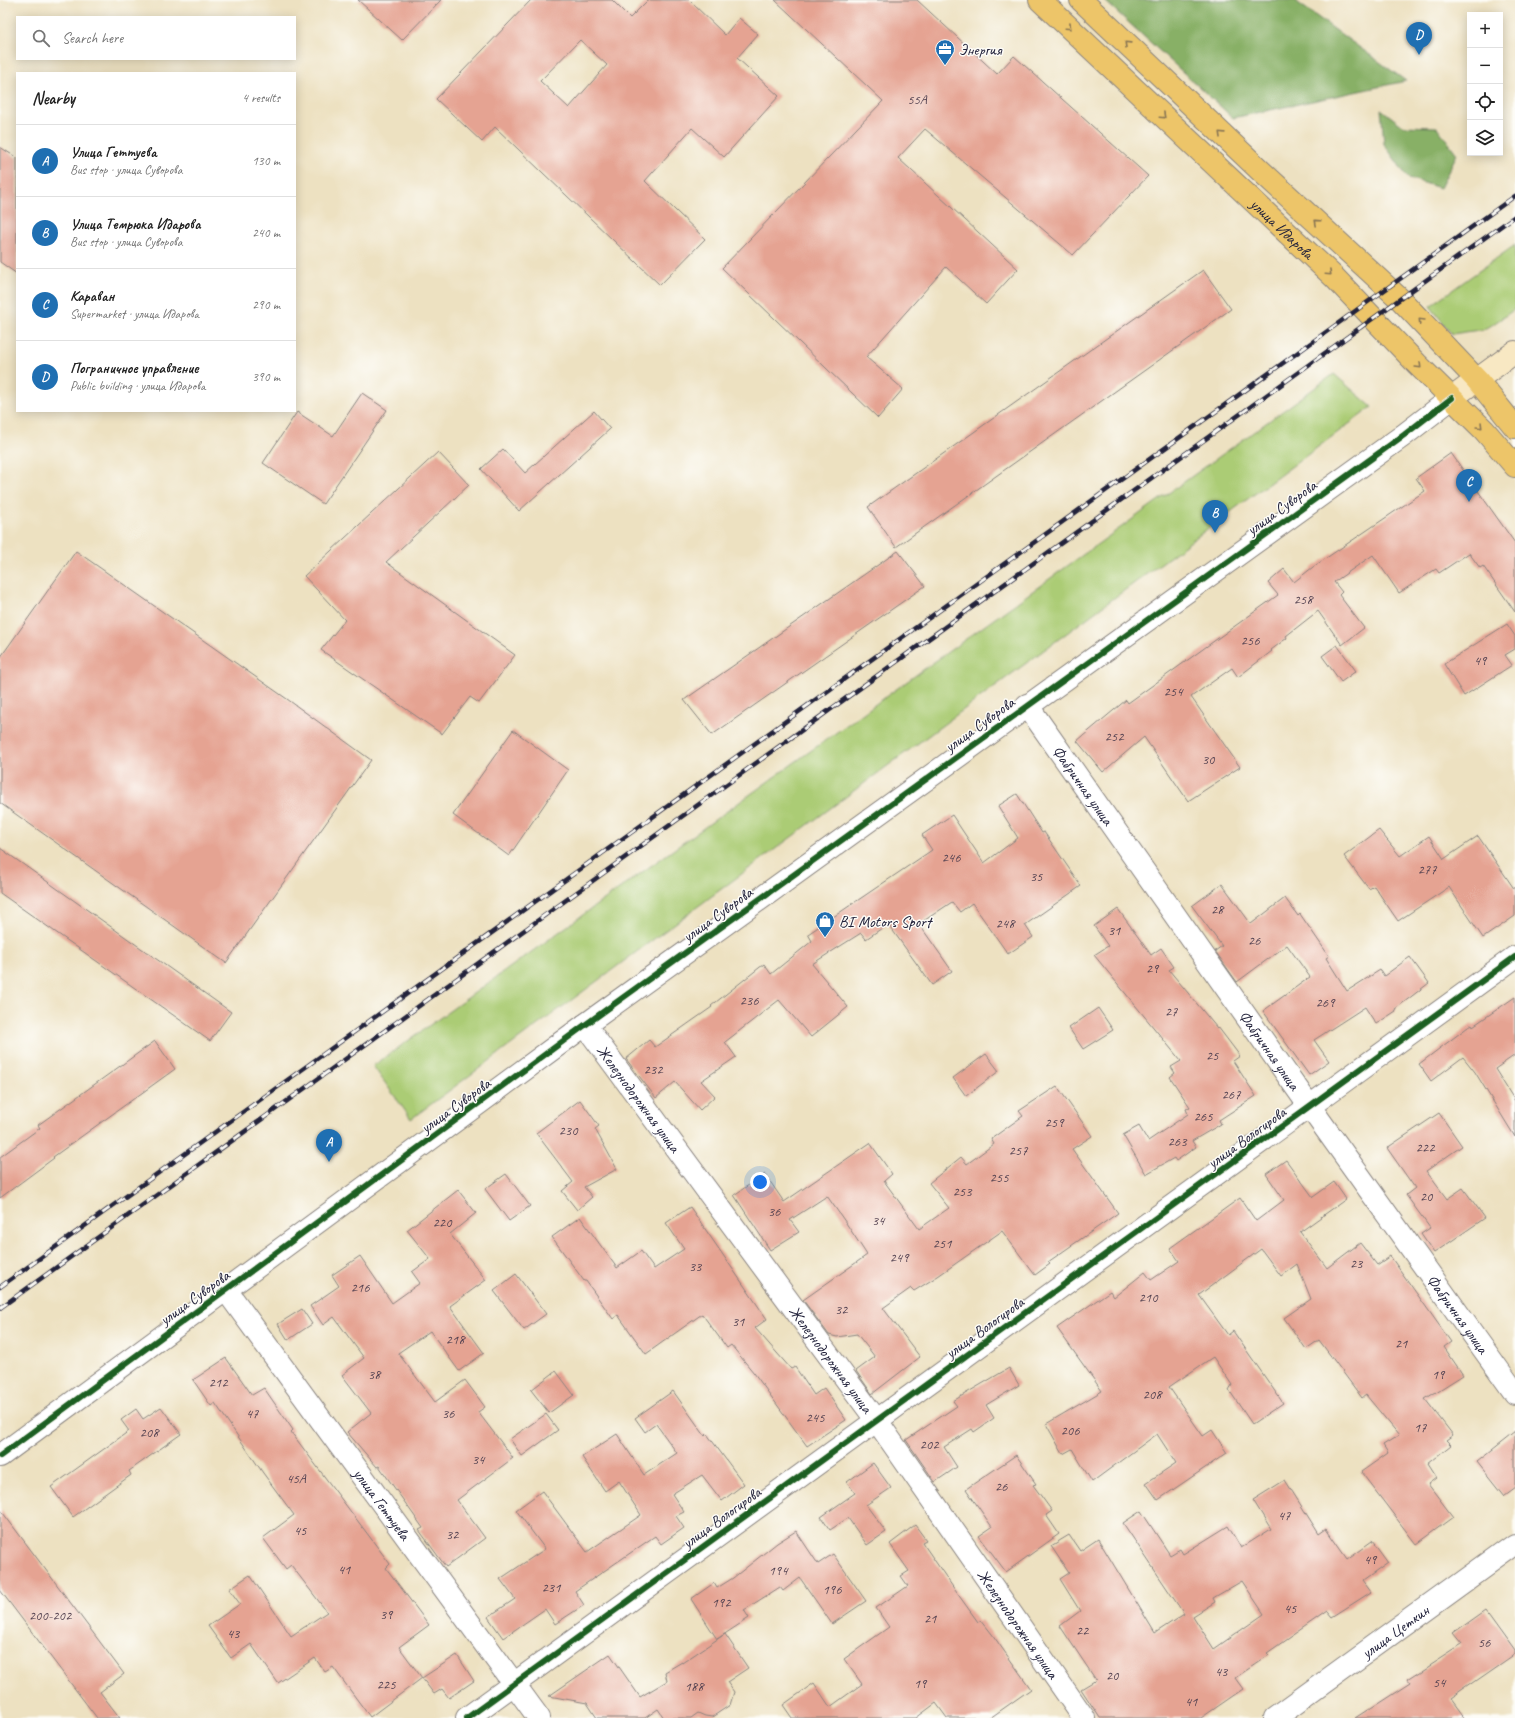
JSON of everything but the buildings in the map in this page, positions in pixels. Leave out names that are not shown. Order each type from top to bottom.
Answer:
[{"type":"main road","name":"улица Идарова","points":[[1040,0],[1334,277],[1484,430],[1515,466]]},
{"type":"main road","name":"улица Идарова","points":[[1081,0],[1262,172],[1387,286],[1477,380],[1515,427]]},
{"type":"main road","name":"улица Суворова","points":[[1452,398],[1515,352]]},
{"type":"street","name":"улица Суворова","points":[[0,1456],[585,1025],[1452,398]]},
{"type":"street","name":"Фабричная улица","points":[[1027,706],[1310,1107],[1515,1393]]},
{"type":"street","name":"улица Вологирова","points":[[468,1718],[1515,957]]},
{"type":"street","name":"Железнодорожная улица","points":[[585,1025],[877,1421],[1084,1718]]},
{"type":"street","name":"улица Геттуева","points":[[226,1290],[539,1718]]},
{"type":"street","name":"улица Цеткин","points":[[1275,1718],[1515,1544]]},
{"type":"green space","points":[[1104,0],[1294,0],[1406,81],[1233,118]]},
{"type":"green space","points":[[1381,109],[1403,126],[1437,127],[1457,154],[1440,188],[1408,178],[1384,144]]},
{"type":"green space","points":[[1515,245],[1515,309],[1486,329],[1452,334],[1430,306]]},
{"type":"green space","points":[[1334,374],[1372,407],[411,1119],[373,1066]]},
{"type":"railway","points":[[0,1287],[1515,196]]},
{"type":"railway","points":[[0,1308],[1515,216]]},
{"type":"cycle path","points":[[0,1456],[585,1025],[1404,435],[1452,398]]},
{"type":"cycle path","points":[[467,1718],[1515,957]]},
{"type":"place","name":"Пограничное управление","points":[[1419,55]]},
{"type":"place","name":"Энергия","points":[[945,66]]},
{"type":"place","name":"Караван","points":[[1469,502]]},
{"type":"place","name":"Улица Темрюка Идарова","points":[[1215,533]]},
{"type":"place","name":"BI Motors Sport","points":[[825,938]]},
{"type":"place","name":"Улица Геттуева","points":[[329,1162]]}]
